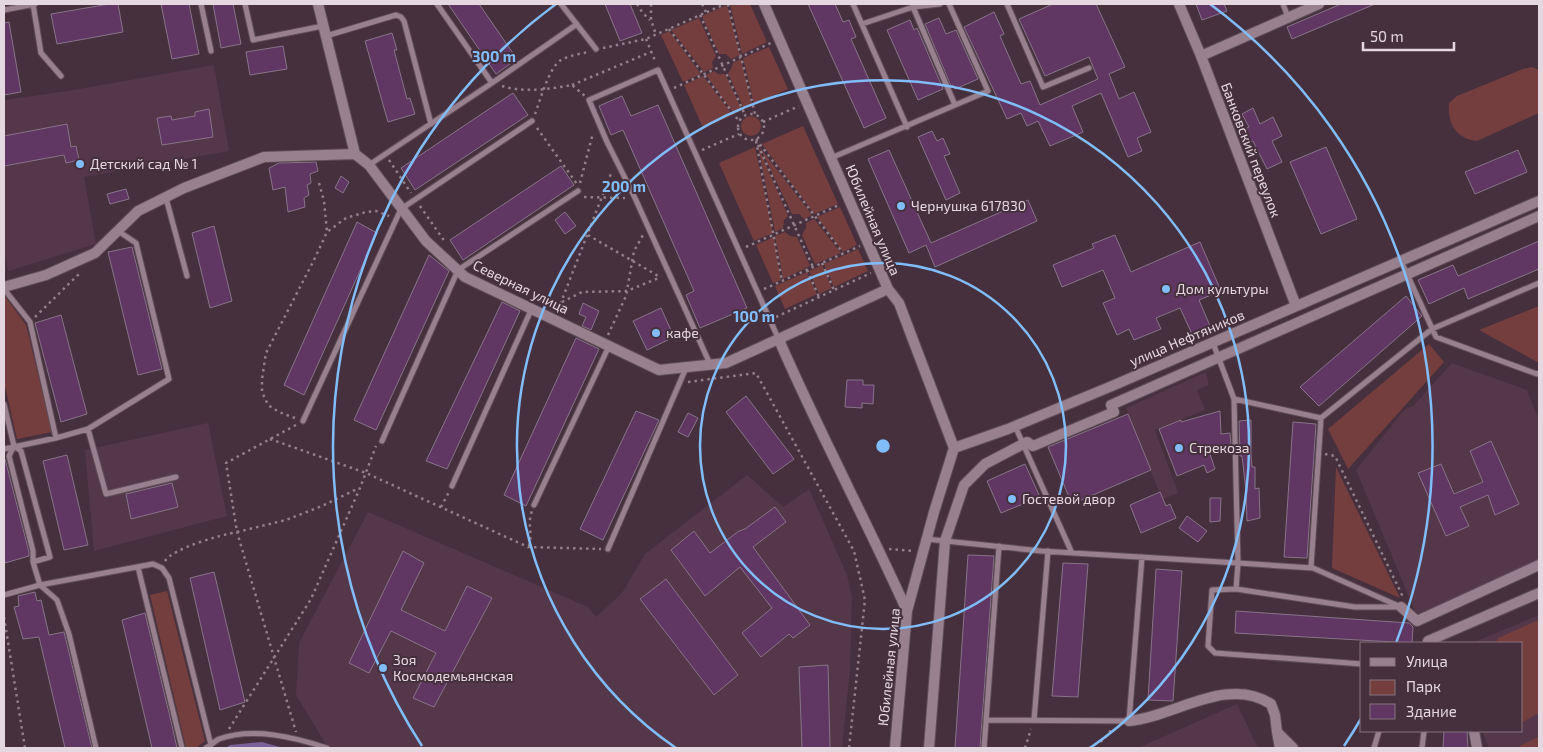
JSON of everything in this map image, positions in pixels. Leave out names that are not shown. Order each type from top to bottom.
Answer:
[{"type":"street","points":[[4,288],[46,275],[95,253],[138,211],[184,188],[264,158],[355,154],[318,4]]},
{"type":"street","name":"Юбилейная улица","points":[[764,4],[888,289],[899,302],[954,448],[921,556],[907,611],[895,748]]},
{"type":"street","name":"Банковский переулок","points":[[1179,4],[1201,56],[1296,306]]},
{"type":"street","points":[[1201,56],[1319,4]]},
{"type":"street","name":"Северная улица","points":[[355,154],[369,165],[426,242],[465,277],[659,370],[726,363],[888,289]]},
{"type":"street","name":"улица Нефтяников","points":[[954,448],[1015,426],[1539,201]]},
{"type":"street","points":[[929,748],[945,541],[964,485],[986,464],[1027,442],[1033,446],[1114,412],[1112,405],[1539,216]]},
{"type":"street","points":[[779,340],[804,397],[879,548],[907,611]]},
{"type":"street","points":[[1402,603],[1417,621],[1539,565]]},
{"type":"street","points":[[1429,642],[1428,640],[1539,593]]},
{"type":"street","points":[[1125,721],[1144,720],[1214,696],[1242,694],[1254,696],[1271,704],[1275,715],[1280,748]]},
{"type":"street","points":[[1277,732],[1293,748]]},
{"type":"street","points":[[1474,732],[1477,748]]},
{"type":"lane","points":[[4,10],[34,4],[41,52],[61,76]]},
{"type":"lane","points":[[201,4],[211,51]]},
{"type":"lane","points":[[245,4],[252,40],[324,31],[396,15],[401,17],[404,22],[430,124]]},
{"type":"lane","points":[[437,4],[492,83]]},
{"type":"lane","points":[[561,4],[596,50]]},
{"type":"lane","points":[[853,4],[907,127]]},
{"type":"lane","points":[[862,24],[913,7],[940,4]]},
{"type":"lane","points":[[831,158],[988,91],[949,4]]},
{"type":"lane","points":[[1007,4],[1043,87],[1089,68]]},
{"type":"lane","points":[[1282,4],[1288,17]]},
{"type":"lane","points":[[913,7],[955,105]]},
{"type":"lane","points":[[369,165],[577,24]]},
{"type":"lane","points":[[710,365],[649,228],[597,120],[590,100],[658,70],[779,340]]},
{"type":"lane","points":[[303,421],[401,209],[532,121]]},
{"type":"lane","points":[[382,441],[458,270],[578,191]]},
{"type":"lane","points":[[166,197],[187,276]]},
{"type":"lane","points":[[4,449],[88,429],[169,380],[136,243],[118,230]]},
{"type":"lane","points":[[1401,261],[1436,337],[1538,373],[1539,380]]},
{"type":"lane","points":[[1311,568],[1321,418],[1432,329],[1539,283]]},
{"type":"lane","points":[[4,288],[30,322],[56,438]]},
{"type":"lane","points":[[452,486],[532,308]]},
{"type":"lane","points":[[1213,342],[1234,399],[1238,563],[1236,589]]},
{"type":"lane","points":[[534,504],[607,344]]},
{"type":"lane","points":[[608,549],[686,367]]},
{"type":"lane","points":[[1234,399],[1321,418]]},
{"type":"lane","points":[[4,404],[14,446],[21,452],[50,557],[34,562]]},
{"type":"lane","points":[[1015,426],[1072,553]]},
{"type":"lane","points":[[88,429],[106,494],[176,477]]},
{"type":"lane","points":[[14,446],[9,456],[40,585],[57,600],[69,634],[96,748]]},
{"type":"lane","points":[[926,539],[1072,553],[1311,568],[1402,603]]},
{"type":"lane","points":[[984,748],[999,546]]},
{"type":"lane","points":[[1034,720],[1048,551]]},
{"type":"lane","points":[[986,720],[1125,721],[1142,557]]},
{"type":"lane","points":[[4,595],[40,585],[153,564],[162,568],[169,578],[209,747],[217,740],[239,734],[273,735],[327,748]]},
{"type":"lane","points":[[138,567],[182,748]]},
{"type":"lane","points":[[1360,664],[1215,653],[1208,646],[1212,590],[1236,589],[1355,607],[1402,603]]},
{"type":"lane","points":[[1373,747],[1379,732]]},
{"type":"lane","points":[[1422,748],[1424,732]]},
{"type":"path","points":[[637,4],[642,12],[651,20]]},
{"type":"path","points":[[651,4],[651,20],[656,35]]},
{"type":"path","points":[[702,4],[706,12]]},
{"type":"path","points":[[597,120],[579,187],[532,121],[556,63],[562,59],[646,39],[719,5],[727,4],[742,56],[755,114],[763,122],[763,132],[756,139],[748,140],[739,134],[738,121],[745,114],[755,114]]},
{"type":"path","points":[[700,15],[745,114]]},
{"type":"path","points":[[669,29],[738,121]]},
{"type":"path","points":[[646,39],[658,70]]},
{"type":"path","points":[[668,90],[780,40]]},
{"type":"path","points":[[492,83],[512,89],[544,90],[572,86],[651,52]]},
{"type":"path","points":[[572,86],[590,100]]},
{"type":"path","points":[[763,122],[807,103]]},
{"type":"path","points":[[696,153],[739,134]]},
{"type":"path","points":[[756,139],[843,254]]},
{"type":"path","points":[[756,139],[813,267]]},
{"type":"path","points":[[756,139],[782,280]]},
{"type":"path","points":[[386,154],[449,248]]},
{"type":"path","points":[[555,319],[616,160]]},
{"type":"path","points":[[318,183],[324,201],[327,232]]},
{"type":"path","points":[[578,191],[584,197],[635,198]]},
{"type":"path","points":[[739,250],[850,200]]},
{"type":"path","points":[[303,421],[279,412],[268,405],[262,392],[266,353],[327,232],[346,218],[366,212],[376,211],[396,219]]},
{"type":"path","points":[[607,344],[627,291],[634,251],[649,228]]},
{"type":"path","points":[[588,235],[660,277]]},
{"type":"path","points":[[757,291],[868,242]]},
{"type":"path","points":[[822,263],[834,290]]},
{"type":"path","points":[[30,322],[86,267]]},
{"type":"path","points":[[770,319],[879,269]]},
{"type":"path","points":[[807,270],[819,297]]},
{"type":"path","points":[[562,302],[582,292],[627,291],[669,273]]},
{"type":"path","points":[[680,383],[756,373],[854,551],[865,600],[849,748]]},
{"type":"path","points":[[298,740],[237,532],[226,463],[303,421]]},
{"type":"path","points":[[270,439],[366,473],[528,547],[608,549]]},
{"type":"path","points":[[223,738],[311,599],[360,488],[376,444],[382,441]]},
{"type":"path","points":[[1319,453],[1335,456],[1402,603]]},
{"type":"path","points":[[441,507],[452,486]]},
{"type":"path","points":[[162,568],[167,558],[184,549],[212,538],[286,520],[360,488]]},
{"type":"path","points":[[528,547],[532,538],[529,518],[534,504]]},
{"type":"path","points":[[879,548],[921,556]]},
{"type":"path","points":[[4,617],[24,748]]},
{"type":"path","points":[[1024,748],[1034,720]]},
{"type":"path","points":[[1089,748],[1103,740],[1125,721]]},
{"type":"shaded area","name":"Детский сад № 1","points":[[214,65],[229,151],[84,177],[96,244],[8,271],[4,250],[4,100],[68,91]]},
{"type":"shaded area","points":[[1452,363],[1527,390],[1539,420],[1539,562],[1417,616],[1356,470],[1404,410],[1413,406]]},
{"type":"shaded area","points":[[1206,372],[1209,385],[1197,390],[1205,410],[1155,430],[1178,493],[1162,499],[1126,408]]},
{"type":"shaded area","points":[[208,423],[227,516],[94,551],[85,450]]},
{"type":"shaded area","points":[[747,475],[783,507],[809,489],[847,575],[852,597],[850,670],[842,748],[337,748],[327,746],[296,695],[299,643],[368,512],[588,607],[596,617],[622,593],[645,554]]},
{"type":"shaded area","points":[[1539,615],[1539,748],[1489,748],[1482,732],[1523,732],[1523,642],[1474,642]]},
{"type":"shaded area","points":[[1237,704],[1258,748],[1138,748]]},
{"type":"shaded area","points":[[262,742],[283,748],[226,748],[230,745]]},
{"type":"green space","points":[[730,4],[750,4],[767,42],[742,54]]},
{"type":"green space","points":[[727,5],[740,55],[731,59],[726,54],[719,54],[702,16]]},
{"type":"green space","points":[[699,18],[716,56],[712,62],[713,68],[704,72],[671,30]]},
{"type":"green space","points":[[669,31],[701,74],[683,82],[661,35]]},
{"type":"green space","points":[[769,47],[788,89],[754,104],[743,58]]},
{"type":"green space","points":[[741,59],[752,105],[744,109],[728,73],[733,63]]},
{"type":"green space","points":[[1532,67],[1539,70],[1539,113],[1477,141],[1463,137],[1454,129],[1451,123],[1449,103],[1457,96]]},
{"type":"green space","points":[[714,71],[718,74],[725,74],[742,110],[734,114],[706,75]]},
{"type":"green space","points":[[703,76],[733,115],[703,128],[684,85]]},
{"type":"green space","points":[[751,116],[758,119],[761,126],[758,133],[751,136],[744,133],[741,126],[744,119]]},
{"type":"green space","points":[[803,126],[838,204],[814,214],[762,144]]},
{"type":"green space","points":[[758,146],[788,216],[784,220],[783,228],[775,232]]},
{"type":"green space","points":[[759,146],[812,215],[804,219],[799,214],[792,214]]},
{"type":"green space","points":[[755,147],[773,233],[754,241],[719,163]]},
{"type":"green space","points":[[840,207],[857,245],[843,252],[817,217]]},
{"type":"green space","points":[[814,219],[841,253],[815,264],[802,235],[806,228],[806,223]]},
{"type":"green space","points":[[785,232],[790,236],[797,237],[810,266],[783,279],[775,236]]},
{"type":"green space","points":[[774,237],[781,280],[773,283],[756,245]]},
{"type":"green space","points":[[858,249],[868,271],[834,287],[824,264]]},
{"type":"green space","points":[[822,265],[832,288],[819,294],[809,271]]},
{"type":"green space","points":[[807,272],[817,294],[785,309],[775,286]]},
{"type":"green space","points":[[4,295],[26,325],[52,432],[17,439],[4,382]]},
{"type":"green space","points":[[1539,306],[1539,363],[1479,330]]},
{"type":"green space","points":[[1429,344],[1444,362],[1348,469],[1328,429]]},
{"type":"green space","points":[[1336,467],[1400,598],[1332,568]]},
{"type":"green space","points":[[167,591],[205,741],[196,748],[186,748],[150,595]]},
{"type":"green space","points":[[1539,620],[1539,713],[1523,721],[1523,642],[1496,642],[1498,638]]},
{"type":"green space","points":[[1539,736],[1539,748],[1521,748],[1520,746]]},
{"type":"building","points":[[118,4],[123,32],[57,44],[51,14]]},
{"type":"building","points":[[161,4],[189,4],[199,54],[172,59]]},
{"type":"building","points":[[213,4],[233,4],[241,44],[221,48]]},
{"type":"building","points":[[448,4],[479,4],[517,59],[496,74]]},
{"type":"building","points":[[605,4],[630,4],[642,33],[620,41]]},
{"type":"building","points":[[808,4],[835,4],[843,22],[849,20],[856,37],[851,39],[886,118],[864,128]]},
{"type":"building","points":[[1053,4],[1096,4],[1125,67],[1109,74],[1119,99],[1134,92],[1151,132],[1137,138],[1142,151],[1128,157],[1101,93],[1072,106],[1083,132],[1050,146],[1038,121],[1027,126],[1021,113],[1007,119],[964,27],[994,12],[1004,34],[1000,36],[1021,84],[1030,81],[1040,105],[1098,79],[1089,57],[1045,76],[1019,19]]},
{"type":"building","points":[[1196,4],[1224,4],[1227,11],[1202,20]]},
{"type":"building","points":[[1341,4],[1375,4],[1292,39],[1287,27]]},
{"type":"building","points":[[939,18],[946,34],[956,30],[978,79],[955,89],[953,85],[951,86],[925,24]]},
{"type":"building","points":[[910,20],[914,30],[917,28],[943,89],[918,100],[887,30]]},
{"type":"building","points":[[9,22],[21,92],[4,95],[4,23]]},
{"type":"building","points":[[392,33],[397,50],[394,50],[407,99],[410,98],[415,114],[388,122],[365,41]]},
{"type":"building","points":[[283,46],[287,69],[250,75],[246,52]]},
{"type":"building","points":[[513,93],[528,115],[415,190],[401,168]]},
{"type":"building","points":[[622,96],[631,116],[658,105],[747,308],[700,328],[686,295],[694,291],[623,130],[611,135],[599,106]]},
{"type":"building","points":[[1253,108],[1260,124],[1273,117],[1282,136],[1272,141],[1282,162],[1267,169],[1253,141],[1246,144],[1240,132],[1249,127],[1242,114]]},
{"type":"building","points":[[209,109],[213,137],[162,145],[157,118],[171,116],[172,120],[195,116],[195,112]]},
{"type":"building","points":[[67,124],[71,147],[76,146],[79,160],[66,163],[64,155],[4,166],[4,136]]},
{"type":"building","points":[[932,131],[937,141],[943,138],[950,154],[944,156],[960,193],[946,200],[918,137]]},
{"type":"building","points":[[1326,147],[1357,219],[1321,234],[1290,162]]},
{"type":"building","points":[[889,150],[931,243],[1028,200],[1037,221],[935,267],[926,245],[909,253],[868,159]]},
{"type":"building","points":[[1518,150],[1527,172],[1475,194],[1465,172]]},
{"type":"building","points":[[316,162],[318,171],[310,174],[311,183],[307,185],[309,195],[304,198],[305,207],[288,212],[285,187],[273,190],[269,168],[279,163]]},
{"type":"building","points":[[561,166],[574,185],[463,260],[450,240]]},
{"type":"building","points":[[341,176],[349,182],[343,193],[335,188]]},
{"type":"building","points":[[126,189],[129,199],[110,204],[107,194]]},
{"type":"building","points":[[565,212],[576,226],[565,234],[555,220]]},
{"type":"building","points":[[357,222],[377,233],[304,395],[284,385]]},
{"type":"building","points":[[214,226],[232,301],[210,308],[192,233]]},
{"type":"building","name":"Дом культуры","points":[[1115,235],[1131,272],[1200,242],[1221,291],[1199,300],[1210,326],[1192,334],[1180,308],[1156,318],[1161,329],[1134,340],[1129,329],[1117,335],[1103,303],[1115,298],[1103,270],[1062,287],[1053,265],[1094,248],[1092,244]]},
{"type":"building","points":[[1539,241],[1539,269],[1468,299],[1464,288],[1429,304],[1418,280],[1453,265],[1458,276]]},
{"type":"building","points":[[132,247],[162,369],[138,375],[108,252]]},
{"type":"building","points":[[429,255],[449,271],[376,430],[354,420]]},
{"type":"building","points":[[1406,296],[1422,316],[1319,406],[1300,387]]},
{"type":"building","points":[[502,302],[520,311],[447,469],[426,461]]},
{"type":"building","points":[[583,303],[599,311],[591,330],[582,326],[586,317],[579,314]]},
{"type":"building","name":"кафе","points":[[661,308],[674,337],[647,350],[633,321]]},
{"type":"building","points":[[61,315],[87,414],[61,422],[35,323]]},
{"type":"building","points":[[576,338],[599,349],[526,506],[504,495]]},
{"type":"building","points":[[847,380],[863,380],[863,385],[874,385],[873,404],[862,403],[862,408],[845,407]]},
{"type":"building","points":[[746,396],[794,459],[773,474],[726,412]]},
{"type":"building","points":[[636,411],[659,420],[603,540],[580,529]]},
{"type":"building","points":[[1220,411],[1221,434],[1230,433],[1231,446],[1208,448],[1215,469],[1207,473],[1204,465],[1177,476],[1159,429],[1181,420],[1181,422]]},
{"type":"building","points":[[688,413],[698,418],[688,437],[678,432]]},
{"type":"building","points":[[1128,414],[1151,470],[1072,504],[1048,447]]},
{"type":"building","points":[[1251,420],[1252,467],[1255,467],[1255,489],[1259,488],[1260,518],[1247,521],[1246,491],[1242,456],[1240,456],[1239,421]]},
{"type":"building","points":[[1293,422],[1316,424],[1307,558],[1284,557]]},
{"type":"building","points":[[1491,441],[1519,504],[1495,515],[1488,495],[1460,507],[1469,526],[1446,536],[1418,473],[1441,464],[1454,494],[1483,482],[1470,451]]},
{"type":"building","points":[[67,455],[88,545],[64,550],[43,461]]},
{"type":"building","points":[[4,459],[29,552],[29,556],[5,563],[4,557]]},
{"type":"building","points":[[1025,464],[1040,497],[1001,513],[987,481]]},
{"type":"building","points":[[172,483],[178,507],[131,519],[126,494]]},
{"type":"building","points":[[1160,492],[1166,506],[1170,504],[1176,518],[1141,533],[1130,505]]},
{"type":"building","points":[[1210,498],[1221,498],[1220,521],[1210,522]]},
{"type":"building","points":[[775,507],[786,522],[753,547],[810,625],[793,638],[789,634],[761,657],[742,633],[772,608],[740,567],[705,596],[671,550],[694,531],[710,553]]},
{"type":"building","points":[[1187,516],[1207,531],[1198,542],[1179,528]]},
{"type":"building","points":[[403,551],[424,563],[401,610],[445,631],[467,586],[492,598],[434,707],[413,698],[436,653],[391,631],[369,673],[349,663]]},
{"type":"building","points":[[968,555],[994,556],[980,748],[955,748]]},
{"type":"building","points":[[1063,563],[1088,564],[1078,697],[1052,696]]},
{"type":"building","points":[[1156,569],[1182,571],[1173,701],[1148,700]]},
{"type":"building","points":[[214,572],[245,702],[220,710],[190,578]]},
{"type":"building","points":[[666,579],[738,675],[714,695],[640,599]]},
{"type":"building","points":[[35,592],[37,601],[41,600],[49,635],[64,632],[92,748],[65,748],[39,637],[23,639],[14,607],[19,606],[18,596]]},
{"type":"building","points":[[1236,611],[1409,623],[1413,627],[1412,642],[1235,633]]},
{"type":"building","points":[[145,613],[177,748],[152,748],[122,620]]},
{"type":"building","points":[[828,665],[830,748],[802,748],[799,667]]},
{"type":"building","points":[[1444,732],[1467,732],[1468,748],[1443,748]]},
{"type":"place","name":"Детский сад № 1","points":[[80,164]]},
{"type":"place","name":"Чернушка 617830","points":[[901,206]]},
{"type":"place","name":"Дом культуры","points":[[1166,289]]},
{"type":"place","name":"кафе","points":[[656,333]]},
{"type":"place","name":"Стрекоза","points":[[1179,448]]},
{"type":"place","name":"Гостевой двор","points":[[1012,499]]},
{"type":"place","name":"Зоя Космодемьянская","points":[[383,668]]}]
